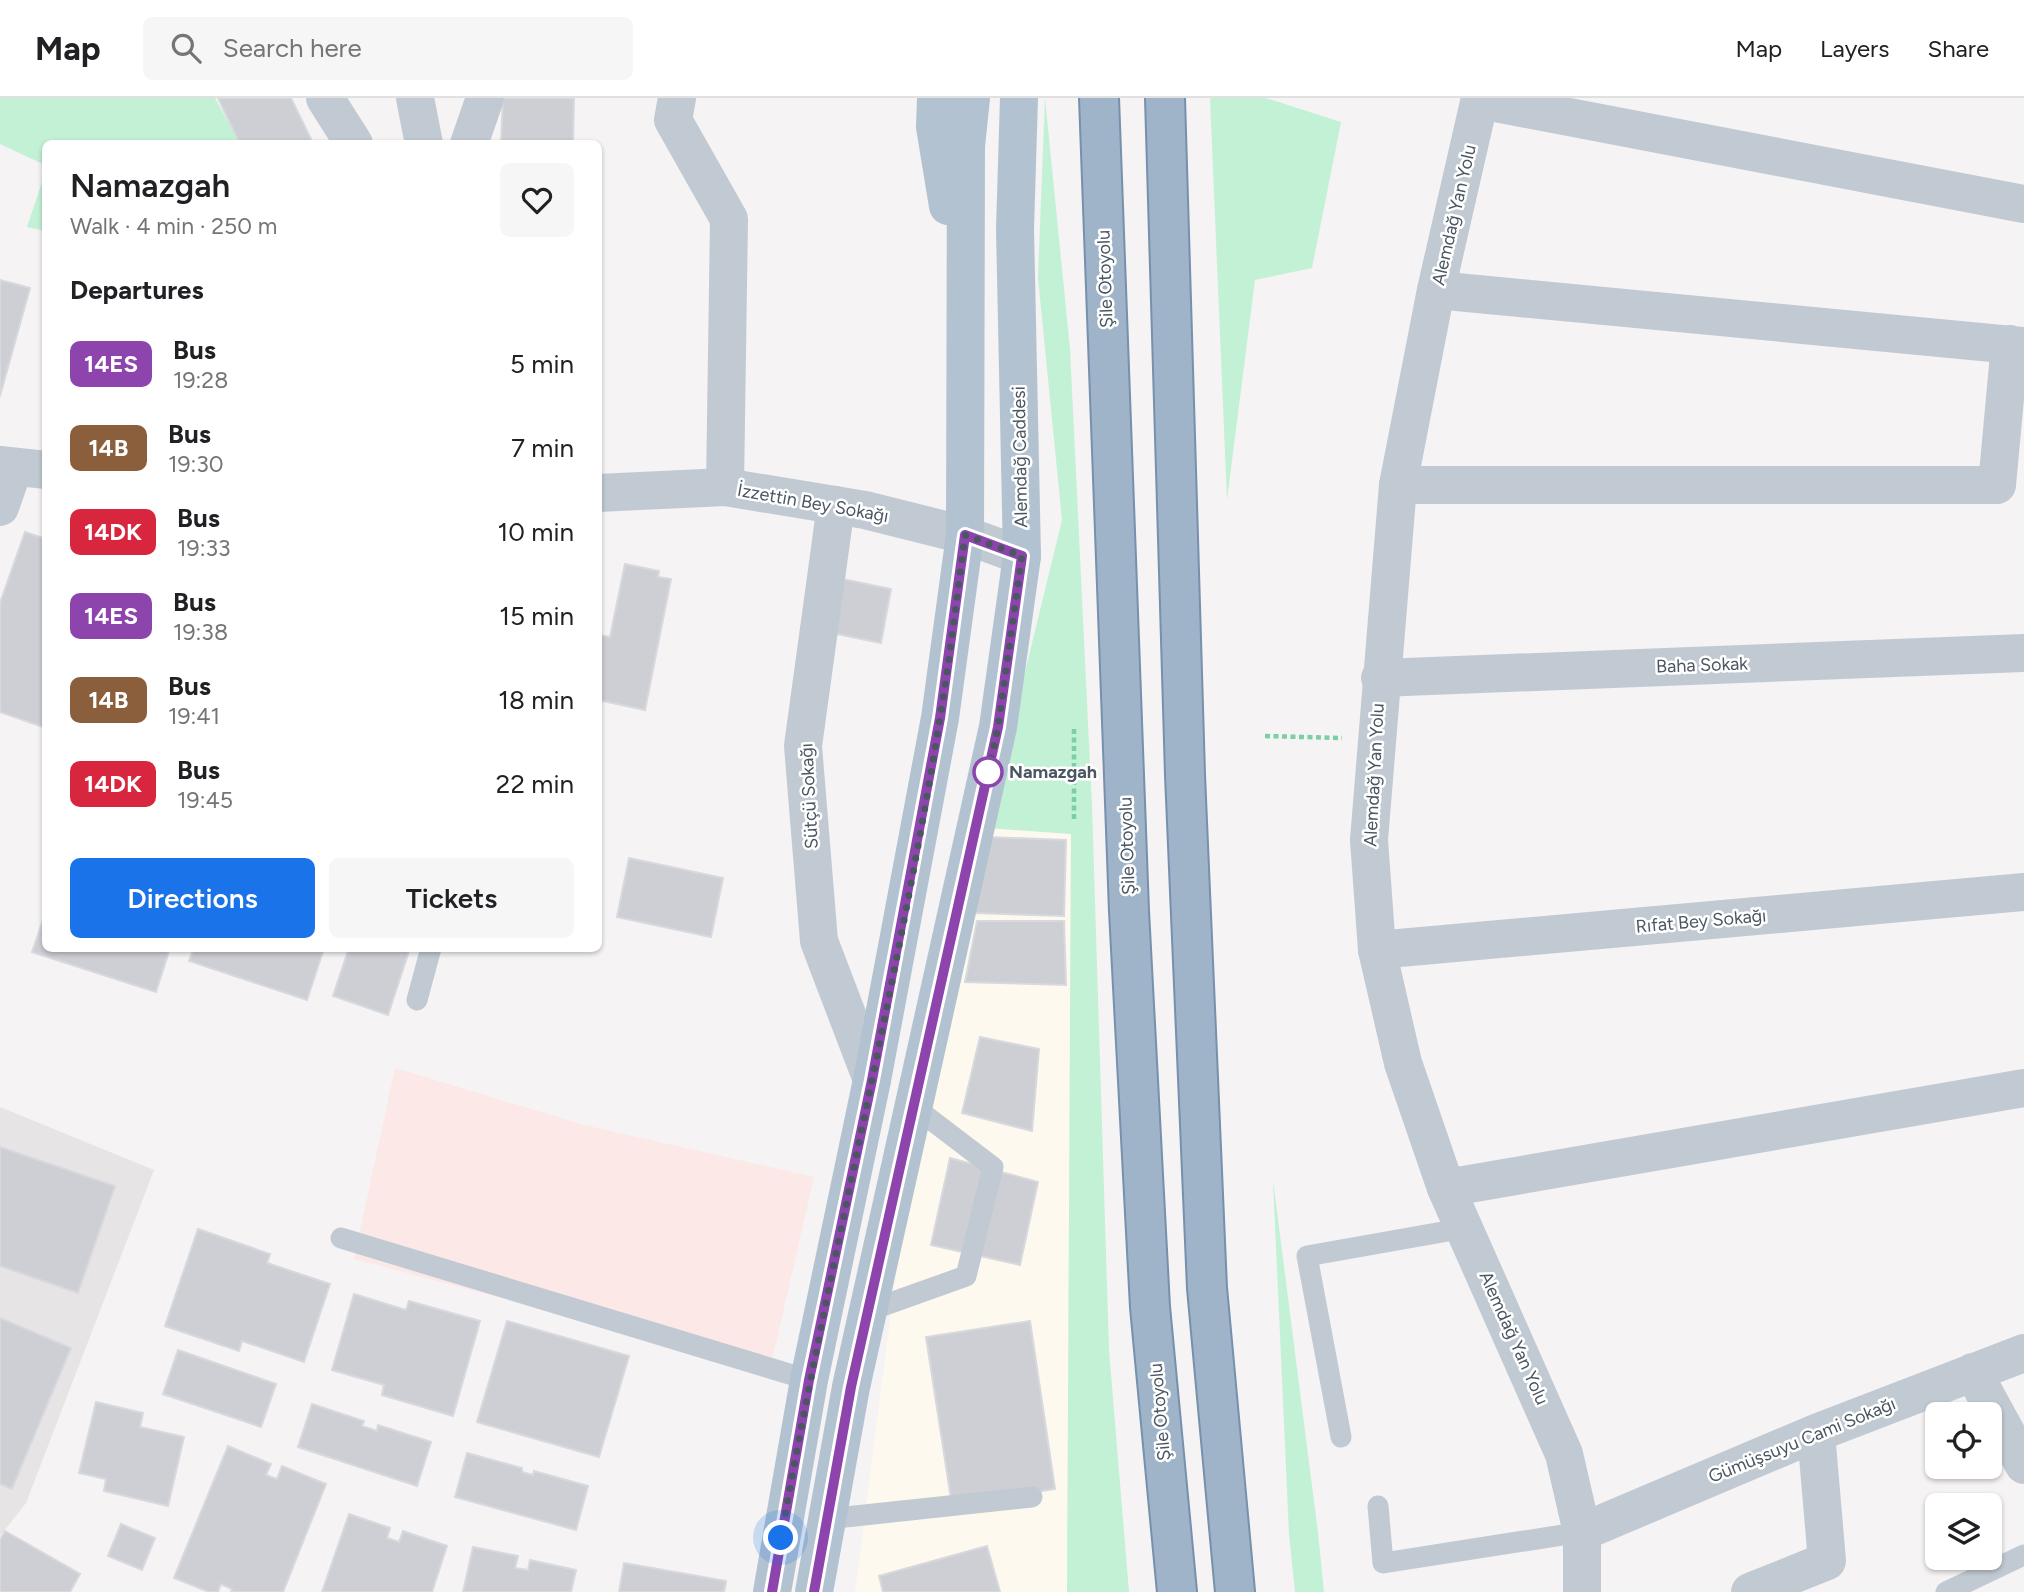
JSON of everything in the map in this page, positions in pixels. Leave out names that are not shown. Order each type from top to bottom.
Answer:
[{"type":"highway","name":"Şile Otoyolu","points":[[1099,98],[1131,952],[1150,1307],[1177,1592]]},
{"type":"highway","points":[[1165,98],[1185,775],[1207,1288],[1235,1592]]},
{"type":"highway","points":[[1170,230],[1174,98]]},
{"type":"main road","points":[[936,98],[935,127],[966,323]]},
{"type":"main road","points":[[772,1592],[809,1380],[872,1080],[940,718],[965,535],[967,146],[971,98]]},
{"type":"main road","name":"Alemdağ Caddesi","points":[[814,1592],[868,1311],[998,727],[1022,556],[1015,229],[1019,98]]},
{"type":"street","points":[[325,98],[352,140]]},
{"type":"street","points":[[415,98],[423,140]]},
{"type":"street","points":[[470,140],[485,98]]},
{"type":"street","points":[[677,98],[673,120],[729,219],[725,487]]},
{"type":"street","points":[[1480,99],[2024,204]]},
{"type":"street","name":"Alemdağ Yan Yolu","points":[[1480,99],[1437,290],[1398,485],[1368,840],[1377,950],[1403,1063],[1446,1188],[1564,1454],[1583,1532],[1582,1592]]},
{"type":"street","points":[[1398,485],[1997,485],[2017,345],[1437,290]]},
{"type":"street","points":[[0,507],[20,467]]},
{"type":"street","name":"İzzettin Bey Sokağı","points":[[602,494],[725,487],[836,505],[965,535],[1022,556]]},
{"type":"street","name":"Sütçü Sokağı","points":[[836,505],[803,746],[818,941],[872,1080]]},
{"type":"street","name":"Baha Sokak","points":[[1380,678],[2024,653]]},
{"type":"street","name":"Rıfat Bey Sokağı","points":[[1377,950],[2024,892]]},
{"type":"street","points":[[1446,1188],[2024,1087]]},
{"type":"street","name":"Gümüşsuyu Cami Sokağı","points":[[1583,1532],[1816,1433],[2024,1353]]},
{"type":"street","points":[[1973,1372],[2024,1465]]},
{"type":"street","points":[[1750,1592],[1827,1561],[1816,1433]]},
{"type":"lane","points":[[417,1000],[430,952]]},
{"type":"lane","points":[[868,1311],[967,1276],[993,1167],[913,1106]]},
{"type":"lane","points":[[1341,1437],[1307,1256],[1465,1228]]},
{"type":"lane","points":[[341,1238],[809,1380]]},
{"type":"lane","points":[[827,1519],[1032,1497]]},
{"type":"lane","points":[[1378,1506],[1383,1563],[1583,1532]]},
{"type":"lane","points":[[1946,1592],[2024,1555]]},
{"type":"path","points":[[1074,729],[1074,821]]},
{"type":"path","points":[[1265,736],[1375,739]]},
{"type":"shaded area","points":[[986,828],[1071,834],[1067,1592],[855,1592],[899,1250]]},
{"type":"shaded area","points":[[395,1068],[584,1125],[814,1177],[770,1369],[354,1259]]},
{"type":"shaded area","points":[[0,1107],[154,1170],[26,1503],[0,1536]]},
{"type":"green space","points":[[0,98],[215,98],[238,140],[42,140],[42,164],[0,144]]},
{"type":"green space","points":[[1045,98],[1070,349],[1092,806],[1109,1350],[1129,1592],[1067,1592],[1071,834],[987,828],[1062,520],[1038,278]]},
{"type":"green space","points":[[1210,98],[1266,98],[1341,122],[1312,268],[1255,280],[1227,500]]},
{"type":"green space","points":[[42,182],[42,230],[27,227]]},
{"type":"green space","points":[[1273,1180],[1324,1592],[1295,1592],[1289,1534]]},
{"type":"building","points":[[218,98],[291,98],[312,140],[238,140]]},
{"type":"building","points":[[503,98],[574,98],[573,140],[501,140]]},
{"type":"building","points":[[0,280],[30,288],[0,396]]},
{"type":"building","points":[[25,532],[42,538],[42,727],[0,712],[0,603]]},
{"type":"building","points":[[625,564],[659,571],[658,577],[671,579],[645,710],[602,701],[602,636],[610,637]]},
{"type":"building","points":[[838,578],[891,589],[881,643],[827,632]]},
{"type":"building","points":[[988,837],[1066,840],[1064,916],[974,913]]},
{"type":"building","points":[[629,858],[723,878],[711,937],[617,917]]},
{"type":"building","points":[[977,921],[1064,921],[1066,985],[965,982]]},
{"type":"building","points":[[42,923],[42,952],[169,952],[156,992],[32,952]]},
{"type":"building","points":[[192,952],[323,952],[307,1000],[189,961]]},
{"type":"building","points":[[348,952],[409,952],[388,1015],[333,996]]},
{"type":"building","points":[[980,1037],[1039,1049],[1032,1131],[962,1113]]},
{"type":"building","points":[[0,1147],[115,1186],[78,1293],[0,1266]]},
{"type":"building","points":[[950,1158],[1038,1182],[1020,1265],[931,1245]]},
{"type":"building","points":[[198,1229],[270,1254],[267,1263],[330,1284],[304,1362],[242,1341],[239,1351],[165,1326]]},
{"type":"building","points":[[354,1294],[406,1310],[409,1301],[480,1321],[453,1416],[382,1395],[384,1385],[332,1370]]},
{"type":"building","points":[[0,1318],[71,1348],[12,1489],[0,1484]]},
{"type":"building","points":[[507,1321],[629,1356],[599,1457],[477,1422]]},
{"type":"building","points":[[1030,1321],[1055,1489],[952,1505],[926,1337]]},
{"type":"building","points":[[178,1350],[276,1384],[261,1427],[163,1394]]},
{"type":"building","points":[[96,1402],[143,1413],[140,1427],[184,1437],[168,1506],[104,1491],[106,1479],[79,1473]]},
{"type":"building","points":[[312,1404],[364,1421],[362,1426],[377,1431],[378,1425],[431,1442],[417,1486],[298,1447]]},
{"type":"building","points":[[228,1446],[271,1464],[266,1475],[277,1479],[282,1466],[326,1484],[283,1592],[231,1592],[232,1589],[221,1584],[218,1592],[209,1592],[174,1578]]},
{"type":"building","points":[[467,1453],[522,1468],[522,1472],[533,1475],[534,1471],[588,1486],[576,1530],[455,1497]]},
{"type":"building","points":[[349,1514],[390,1528],[387,1538],[399,1542],[403,1531],[447,1546],[432,1592],[322,1592]]},
{"type":"building","points":[[121,1524],[155,1538],[142,1570],[108,1556]]},
{"type":"building","points":[[5,1531],[80,1574],[70,1592],[0,1592],[0,1540]]},
{"type":"building","points":[[987,1546],[1000,1592],[883,1592],[879,1576]]},
{"type":"building","points":[[473,1547],[518,1556],[515,1568],[528,1570],[530,1560],[576,1570],[571,1592],[463,1592]]},
{"type":"building","points":[[624,1563],[726,1581],[724,1592],[619,1592]]},
{"type":"bus line","name":"14ES","points":[[772,1592],[809,1380],[872,1080],[940,718],[965,535],[1022,556],[1012,629],[998,727],[851,1387],[814,1592]]},
{"type":"place","name":"Namazgah","points":[[988,772]]},
{"type":"route","points":[[781,1538],[809,1380],[872,1080],[940,718],[965,535],[1022,556],[998,727],[988,772]]}]
